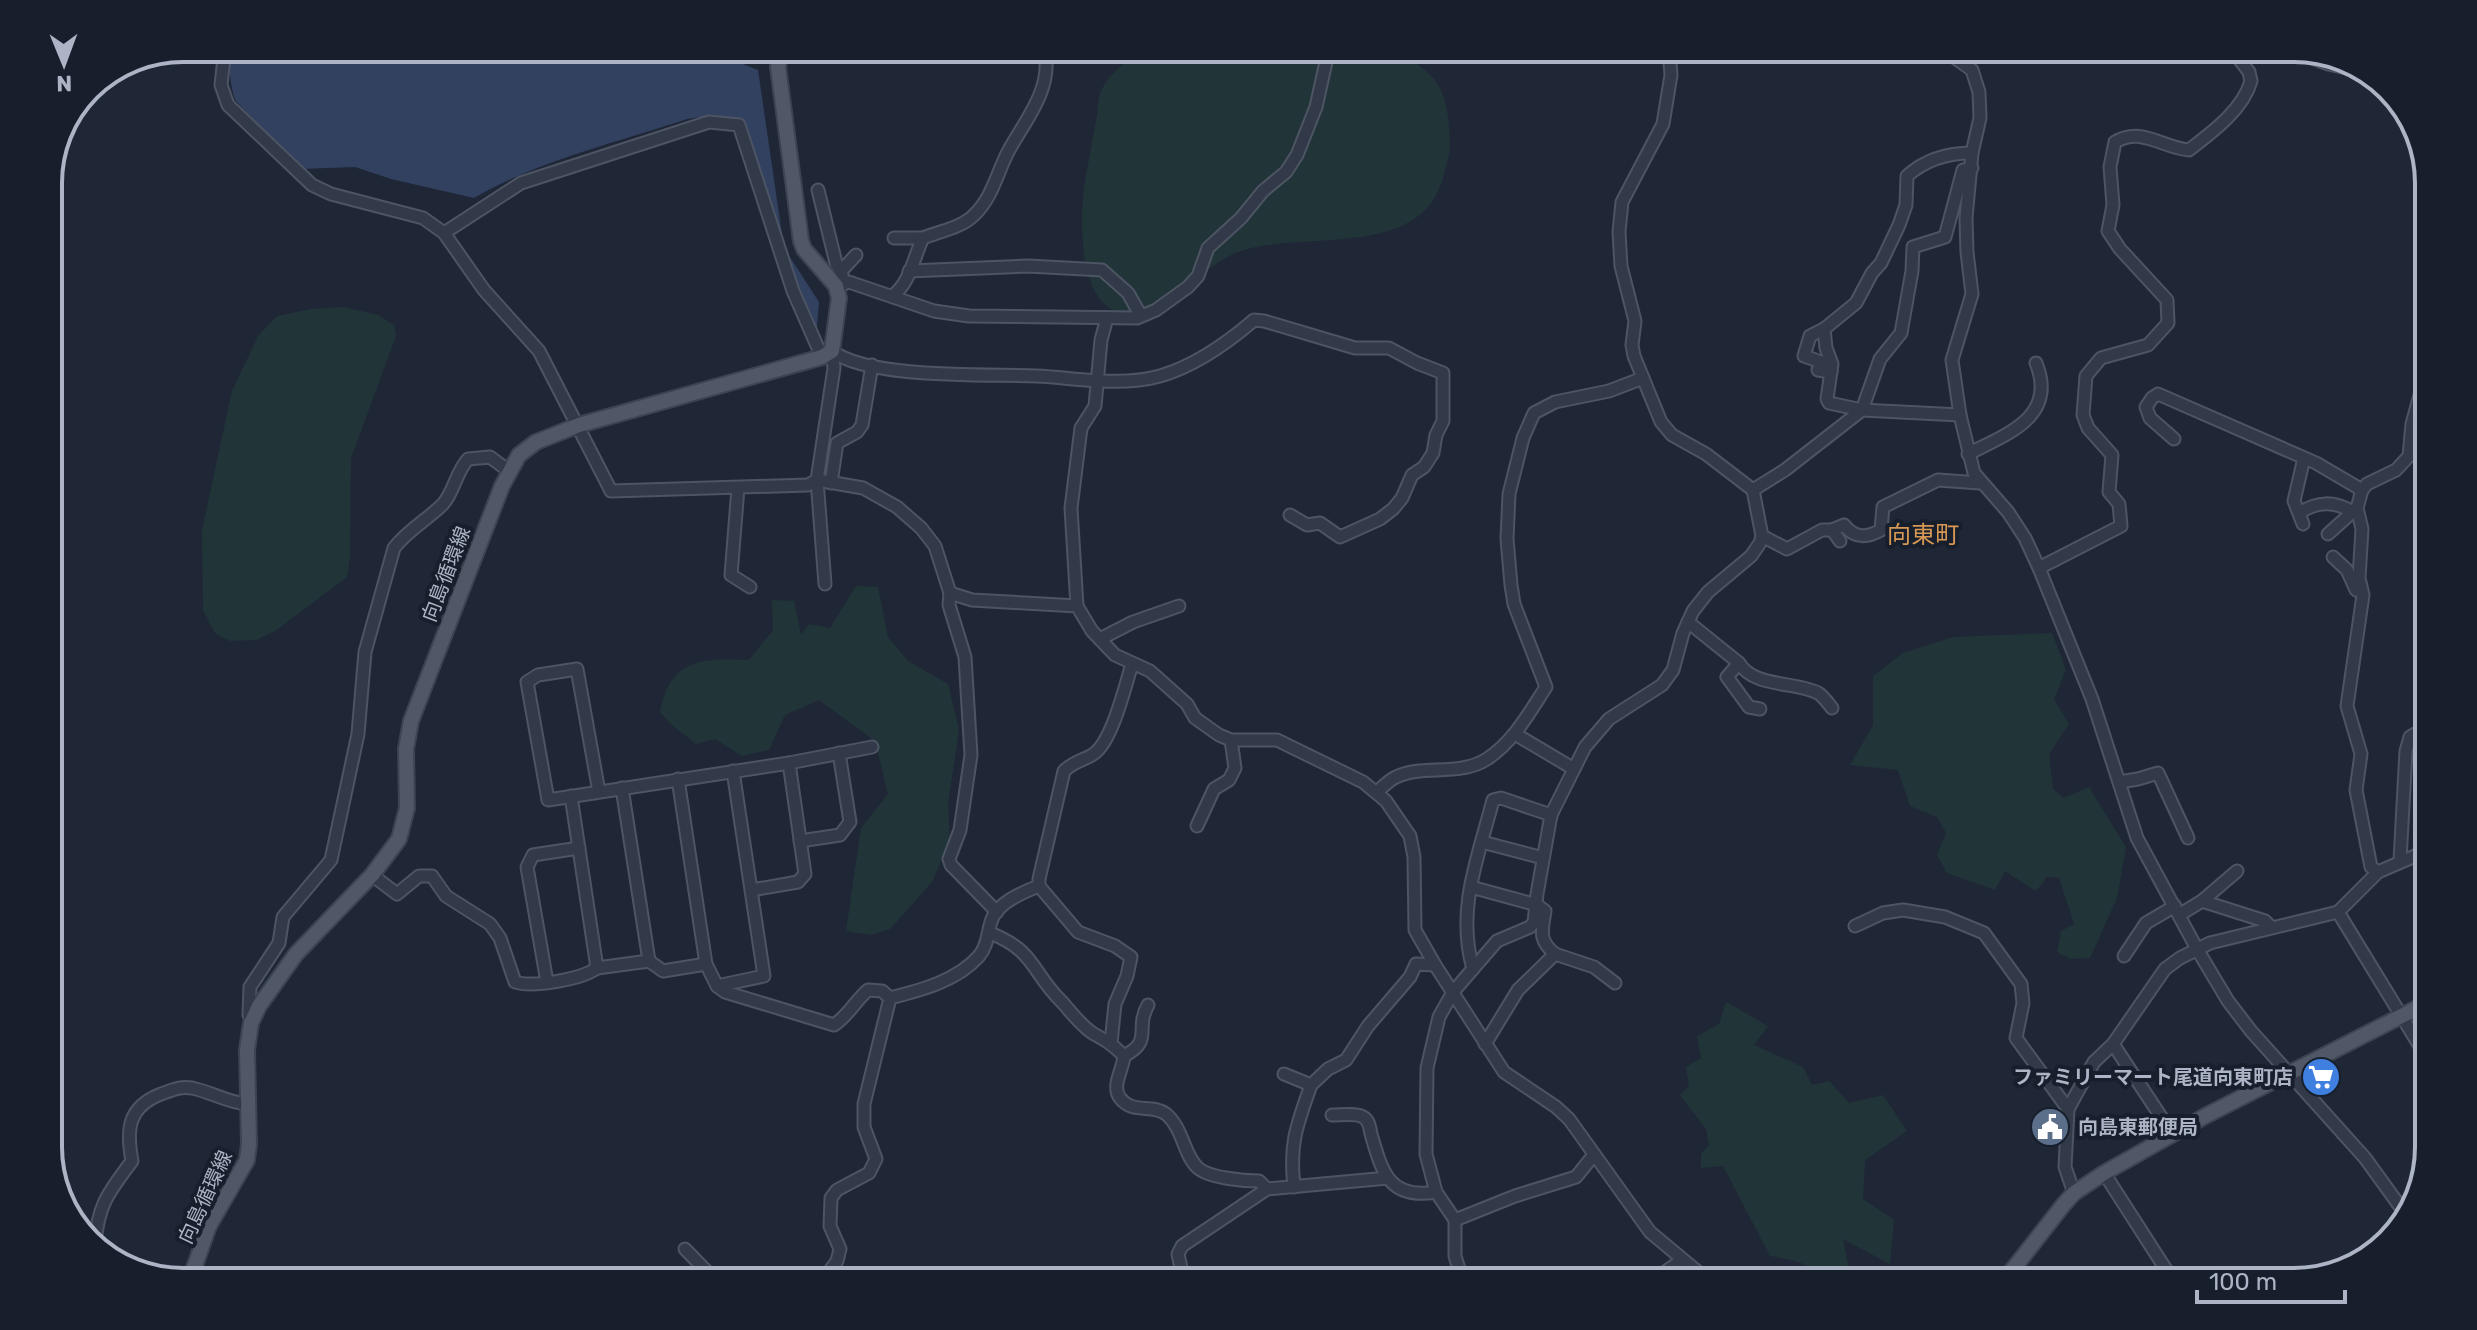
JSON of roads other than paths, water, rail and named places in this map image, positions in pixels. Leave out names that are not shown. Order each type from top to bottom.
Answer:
[{"type":"main road","points":[[779,62],[801,241],[804,249],[840,285],[827,354]]},
{"type":"main road","name":"向島循環線","points":[[194,1268],[209,1226],[247,1160],[247,1050],[254,1017],[296,954],[372,875],[399,839],[407,808],[406,749],[411,721],[509,471],[519,455],[536,442],[579,425],[827,354]]},
{"type":"main road","points":[[2014,1268],[2074,1193],[2104,1173],[2415,1009]]},
{"type":"street","points":[[224,62],[221,85],[228,105],[312,185],[331,194],[423,218],[444,233],[484,290],[539,351],[611,491],[808,485],[817,480],[863,488],[897,507],[921,528],[935,546],[965,657],[971,755],[960,830],[949,859],[951,865],[997,912]]},
{"type":"street","points":[[894,238],[923,238],[972,219],[984,204],[1009,151],[1028,123],[1045,77],[1045,62]]},
{"type":"street","points":[[818,190],[836,263],[841,271],[840,285],[849,282],[934,311],[969,316],[1141,316],[1156,310],[1188,287],[1198,276],[1208,248],[1292,163],[1316,107],[1326,62]]},
{"type":"street","points":[[1459,1268],[1455,1256],[1455,1220],[1436,1192],[1426,1154],[1427,1068],[1439,1017],[1453,992],[1497,941],[1530,927],[1537,916],[1551,815],[1585,747],[1609,719],[1662,685],[1673,670],[1688,622],[1708,592],[1751,556],[1762,536],[1753,490],[1706,454],[1672,435],[1661,422],[1634,356],[1635,321],[1621,266],[1621,217],[1626,190],[1667,112],[1670,62]]},
{"type":"street","points":[[1962,62],[1972,70],[1979,92],[1980,118],[1972,153],[1966,240],[1972,294],[1952,360],[1968,454],[1980,483],[2008,512],[2039,568],[2092,699],[2137,838],[2197,949],[2236,1011],[2365,1158],[2400,1206]]},
{"type":"street","points":[[2039,568],[2121,526],[2119,504],[2109,492],[2112,455],[2088,428],[2083,415],[2086,376],[2101,358],[2148,345],[2168,323],[2167,300],[2129,260],[2108,231],[2113,205],[2112,149],[2115,142],[2123,137],[2145,136],[2189,150],[2216,129],[2238,105],[2251,81],[2242,62]]},
{"type":"street","points":[[444,233],[521,183],[709,122],[739,125],[796,299],[834,368],[817,480],[825,584]]},
{"type":"street","points":[[1831,372],[1818,370],[1821,362],[1804,356],[1810,336],[1824,329],[1856,303],[1881,263],[1906,205],[1907,176],[1918,166],[1939,158],[1955,153],[1972,153]]},
{"type":"street","points":[[1753,490],[1785,470],[1862,410],[1880,359],[1901,333],[1913,247],[1945,237],[1963,170],[1972,168]]},
{"type":"street","points":[[892,296],[898,292],[923,238]]},
{"type":"street","points":[[841,271],[856,255]]},
{"type":"street","points":[[909,271],[1028,266],[1102,270],[1128,293],[1141,316]]},
{"type":"street","points":[[1107,318],[1101,340],[1095,406],[1081,428],[1071,508],[1077,606],[1115,655],[1150,671],[1187,704],[1195,718],[1219,735],[1231,740],[1277,740],[1363,782],[1377,792],[1402,821],[1410,836],[1414,857],[1415,930],[1485,1044],[1504,1072],[1569,1119],[1650,1232],[1692,1268]]},
{"type":"street","points":[[827,354],[911,372],[1121,381],[1159,376],[1193,362],[1223,347],[1254,320],[1355,348],[1389,348],[1443,373],[1443,421],[1436,435],[1433,453],[1424,467],[1412,475],[1402,498],[1393,509],[1380,519],[1340,537],[1320,523],[1307,525],[1290,515]]},
{"type":"street","points":[[1824,329],[1832,364],[1829,403],[1862,410],[1960,415]]},
{"type":"street","points":[[1968,454],[2016,429],[2030,417],[2041,391],[2042,378],[2036,363]]},
{"type":"street","points":[[831,483],[837,443],[857,432],[862,425],[872,365]]},
{"type":"street","points":[[1377,792],[1394,777],[1410,772],[1466,767],[1486,760],[1515,734],[1546,687],[1514,604],[1511,585],[1507,539],[1509,494],[1523,438],[1534,413],[1555,402],[1609,391],[1643,378]]},
{"type":"street","points":[[2174,439],[2150,418],[2146,407],[2158,394],[2304,458],[2362,490]]},
{"type":"street","points":[[2328,534],[2355,510],[2367,484],[2396,470],[2409,456],[2415,413]]},
{"type":"street","points":[[254,1017],[249,1015],[250,987],[279,943],[283,917],[331,860],[358,734],[365,652],[394,548],[404,535],[445,503],[461,466],[468,459],[490,457],[509,471]]},
{"type":"street","points":[[2304,458],[2294,501],[2301,518],[2313,504],[2332,503],[2355,510]]},
{"type":"street","points":[[1762,536],[1787,549],[1822,530],[1844,525],[1861,537],[1871,536],[1881,530],[1883,507],[1909,494],[1938,480],[1980,483]]},
{"type":"street","points":[[738,488],[731,575],[750,587]]},
{"type":"street","points":[[2355,510],[2362,529],[2359,578],[2363,595],[2347,706],[2361,754],[2356,790],[2371,867],[2378,872]]},
{"type":"street","points":[[1832,530],[1840,541]]},
{"type":"street","points":[[2333,557],[2347,570],[2358,593],[2363,595]]},
{"type":"street","points":[[950,593],[972,600],[1077,606]]},
{"type":"street","points":[[1100,639],[1133,622],[1179,606]]},
{"type":"street","points":[[1688,622],[1742,668],[1764,680],[1820,693],[1832,708]]},
{"type":"street","points":[[1739,663],[1727,677],[1749,707],[1760,709]]},
{"type":"street","points":[[1111,1043],[1111,1018],[1131,957],[1115,946],[1078,932],[1039,886],[1039,879],[1064,771],[1072,763],[1096,752],[1114,721],[1132,664]]},
{"type":"street","points":[[599,792],[577,669],[538,675],[527,682],[548,800],[789,763],[872,747]]},
{"type":"street","points":[[1515,734],[1574,769]]},
{"type":"street","points":[[2400,860],[2406,751],[2410,737],[2415,734]]},
{"type":"street","points":[[1197,826],[1214,789],[1229,780],[1235,768],[1231,740]]},
{"type":"street","points":[[800,841],[840,835],[850,822],[839,753]]},
{"type":"street","points":[[752,890],[798,882],[805,874],[789,763]]},
{"type":"street","points":[[717,986],[764,976],[733,771]]},
{"type":"street","points":[[2119,782],[2158,773],[2188,838]]},
{"type":"street","points":[[678,779],[706,964],[717,986],[725,992],[834,1025],[846,1017],[858,998],[868,990],[882,991],[890,998]]},
{"type":"street","points":[[622,788],[649,961]]},
{"type":"street","points":[[571,796],[597,968]]},
{"type":"street","points":[[1473,969],[1467,947],[1466,906],[1493,800],[1501,798],[1551,815]]},
{"type":"street","points":[[1482,842],[1543,858]]},
{"type":"street","points":[[547,982],[527,867],[533,855],[579,848]]},
{"type":"street","points":[[2074,1193],[2065,1167],[2068,1109],[2094,1062],[2113,1044],[2165,969],[2210,943],[2338,912],[2378,872],[2415,855]]},
{"type":"street","points":[[2124,956],[2146,923],[2202,901],[2237,871]]},
{"type":"street","points":[[372,875],[397,894],[419,876],[432,876],[446,896],[490,924],[500,938],[515,982],[525,985],[588,974],[597,968],[649,961],[663,971],[706,964]]},
{"type":"street","points":[[890,998],[942,981],[965,969],[980,954],[990,933],[991,919],[997,912],[1017,895],[1039,886]]},
{"type":"street","points":[[1471,887],[1537,905],[1545,911],[1544,945],[1555,954],[1594,967],[1615,983]]},
{"type":"street","points":[[2202,901],[2265,921],[2271,927]]},
{"type":"street","points":[[1855,926],[1883,913],[1903,910],[1945,917],[1984,933],[2021,984],[2023,1003],[2016,1038],[2068,1109]]},
{"type":"street","points":[[2338,912],[2415,1038]]},
{"type":"street","points":[[990,933],[1012,942],[1024,952],[1058,998],[1094,1034],[1103,1036],[1124,1056],[1124,1066],[1116,1087],[1119,1097],[1130,1107],[1163,1112],[1176,1124],[1197,1168],[1241,1181],[1259,1181],[1267,1189]]},
{"type":"street","points":[[1485,1044],[1518,990],[1555,954]]},
{"type":"street","points":[[1294,1187],[1291,1165],[1293,1134],[1311,1085],[1328,1069],[1346,1060],[1416,964],[1435,965]]},
{"type":"street","points":[[832,1268],[840,1249],[830,1226],[831,1198],[837,1190],[869,1173],[876,1159],[864,1127],[864,1104],[890,998]]},
{"type":"street","points":[[1124,1056],[1141,1043],[1141,1016],[1148,1005]]},
{"type":"street","points":[[2113,1044],[2173,1135]]},
{"type":"street","points":[[1284,1074],[1311,1085]]},
{"type":"street","points":[[97,1232],[103,1201],[132,1161],[127,1137],[134,1113],[146,1100],[179,1087],[247,1104]]},
{"type":"street","points":[[1332,1115],[1362,1116],[1368,1121],[1375,1148],[1388,1178],[1396,1188],[1404,1192],[1436,1192]]},
{"type":"street","points":[[1455,1220],[1515,1196],[1576,1177],[1593,1156]]},
{"type":"street","points":[[2104,1173],[2165,1268]]},
{"type":"street","points":[[1181,1268],[1178,1254],[1182,1246],[1267,1189],[1388,1178]]},
{"type":"street","points":[[685,1249],[703,1268]]},
{"type":"street","points":[[1671,1268],[1682,1260]]},
{"type":"water","points":[[231,62],[740,62],[758,70],[784,248],[819,302],[816,339],[809,342],[791,303],[741,127],[736,122],[700,117],[687,119],[549,163],[474,198],[391,179],[355,167],[300,169],[235,100]]},
{"type":"place","name":"ファミリーマート尾道向東町店","points":[[2321,1077]]},
{"type":"place","name":"向島東郵便局","points":[[2050,1127]]},
{"type":"district","name":"向東町","points":[[1923,535]]}]
